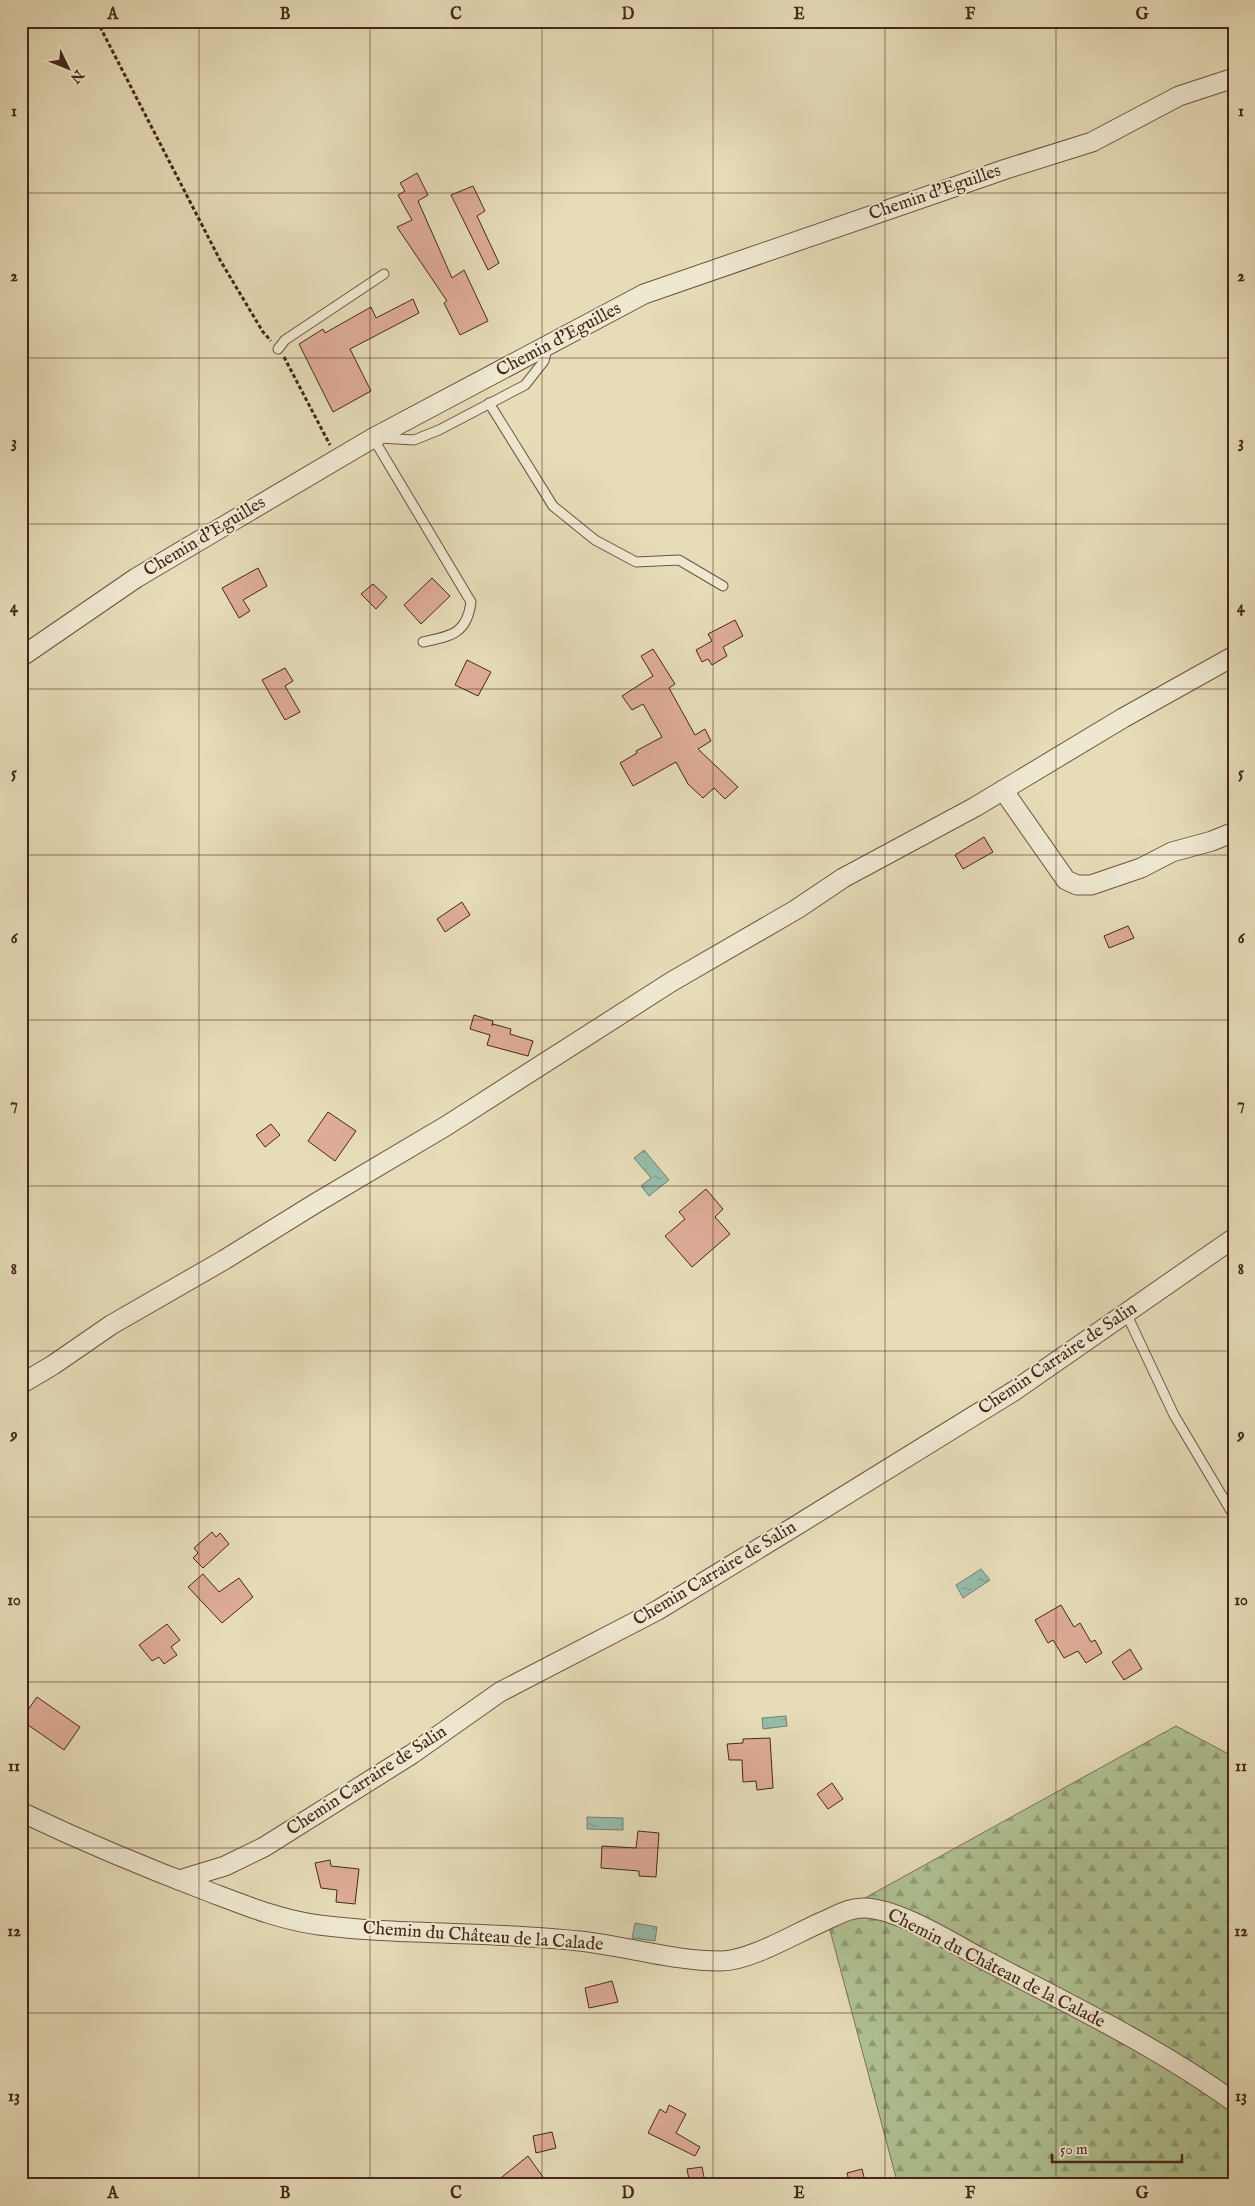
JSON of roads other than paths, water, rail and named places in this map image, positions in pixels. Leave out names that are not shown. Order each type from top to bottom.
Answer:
[{"type":"street","name":"Chemin d'Eguilles","points":[[21,657],[136,578],[373,438],[644,294],[996,172],[1092,142],[1180,96],[1234,78]]},
{"type":"street","points":[[21,1384],[111,1325],[217,1265],[316,1202],[446,1126],[671,982],[797,909],[843,878],[892,854],[1087,742],[1123,718],[1234,656]]},
{"type":"street","points":[[1003,790],[1066,880],[1077,885],[1091,885],[1141,868],[1172,852],[1212,841],[1234,832]]},
{"type":"street","name":"Chemin Carraire de Salin","points":[[180,1880],[225,1866],[264,1847],[412,1754],[500,1692],[658,1610],[1014,1391],[1234,1238]]},
{"type":"street","name":"Chemin du Château de la Calade","points":[[21,1812],[88,1843],[276,1917],[318,1925],[431,1934],[494,1934],[579,1941],[695,1960],[726,1961],[739,1958],[792,1937],[851,1908],[882,1910],[918,1925],[1071,2005],[1153,2050],[1234,2102]]},
{"type":"lane","points":[[278,349],[285,340],[384,274]]},
{"type":"lane","points":[[373,438],[414,440],[439,430],[490,403],[525,384],[544,361],[548,345]]},
{"type":"lane","points":[[490,403],[553,506],[595,540],[636,562],[679,560],[723,586]]},
{"type":"lane","points":[[373,438],[471,602],[469,617],[452,636],[424,642]]},
{"type":"lane","points":[[1126,1313],[1174,1415],[1234,1516]]},
{"type":"water","points":[[644,1150],[669,1180],[649,1196],[641,1186],[651,1178],[634,1158]]},
{"type":"water","points":[[981,1569],[990,1580],[963,1598],[956,1585]]},
{"type":"water","points":[[786,1716],[787,1726],[763,1729],[762,1718]]},
{"type":"water","points":[[587,1817],[623,1818],[623,1830],[587,1829]]},
{"type":"water","points":[[635,1923],[657,1927],[655,1941],[632,1938]]}]
